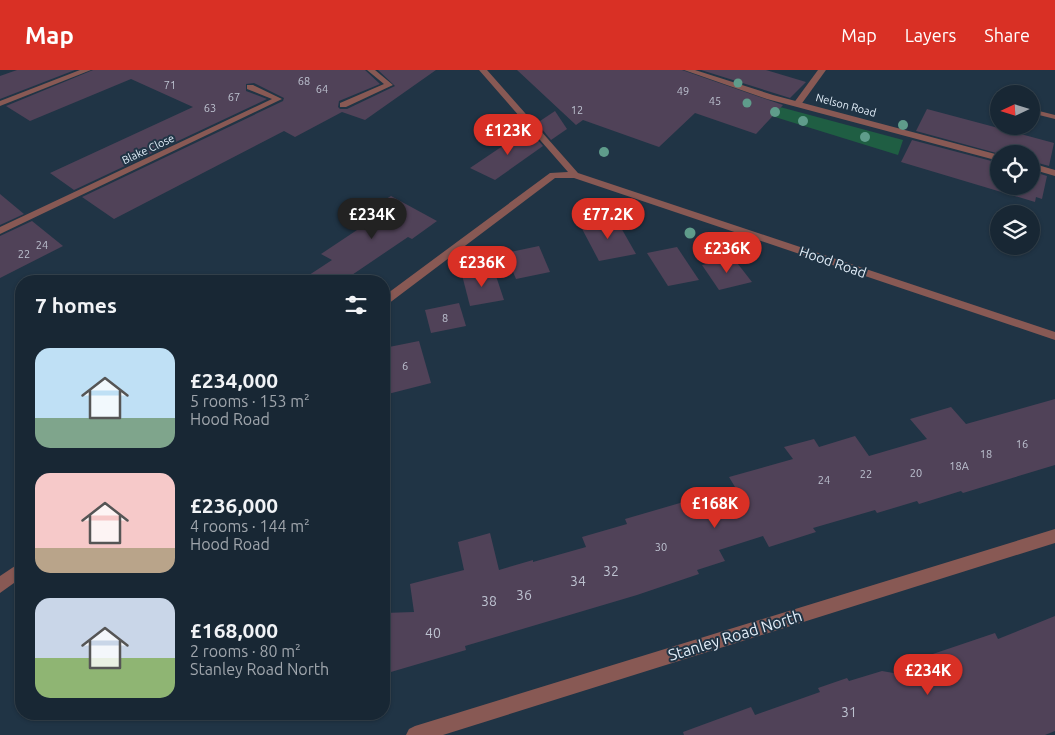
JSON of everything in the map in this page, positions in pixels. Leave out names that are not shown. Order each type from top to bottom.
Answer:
[{"type":"street","points":[[0,104],[87,70]]},
{"type":"street","points":[[343,105],[389,85],[371,70]]},
{"type":"street","points":[[484,70],[575,175]]},
{"type":"street","name":"Nelson Road","points":[[688,70],[797,104],[990,156]]},
{"type":"street","points":[[797,104],[822,70]]},
{"type":"street","name":"Blake Close","points":[[0,231],[278,99],[250,87]]},
{"type":"street","points":[[1040,113],[1055,117]]},
{"type":"street","points":[[1040,169],[1055,173]]},
{"type":"street","name":"Hood Road","points":[[390,296],[553,175],[575,175],[1055,336]]},
{"type":"street","name":"Stanley Road North","points":[[415,735],[1055,536]]},
{"type":"street","points":[[0,585],[15,574]]},
{"type":"green space","points":[[765,103],[903,140],[898,155],[736,105]]},
{"type":"building","points":[[17,70],[75,70],[0,99],[0,76]]},
{"type":"building","points":[[93,70],[365,70],[380,84],[339,101],[338,107],[340,109],[347,109],[395,86],[378,70],[436,70],[365,120],[342,112],[295,137],[284,131],[114,219],[82,197],[283,101],[284,98],[254,83],[246,84],[246,91],[267,99],[74,190],[50,173],[193,107],[131,79],[30,121],[6,106]]},
{"type":"building","points":[[517,70],[682,70],[783,105],[756,134],[695,113],[659,147],[583,120],[576,125]]},
{"type":"building","points":[[701,70],[766,70],[806,82],[790,98]]},
{"type":"building","points":[[927,109],[990,126],[990,135],[1024,135],[1054,143],[1049,166],[1040,164],[1040,145],[990,145],[990,151],[916,131]]},
{"type":"building","points":[[555,111],[567,129],[551,140],[537,123]]},
{"type":"building","points":[[528,129],[543,146],[495,180],[470,168]]},
{"type":"building","points":[[912,140],[990,161],[990,189],[901,162]]},
{"type":"building","points":[[1040,174],[1047,176],[1042,199],[1036,197],[1035,202],[1012,195],[1040,195]]},
{"type":"building","points":[[0,194],[24,214],[0,225]]},
{"type":"building","points":[[391,196],[437,221],[412,239],[408,237],[352,275],[309,275],[332,260],[321,254],[375,218],[365,212]]},
{"type":"building","points":[[616,219],[636,254],[599,261],[580,225]]},
{"type":"building","points":[[32,221],[63,246],[0,278],[0,236]]},
{"type":"building","points":[[539,246],[550,272],[516,279],[505,253]]},
{"type":"building","points":[[677,247],[699,280],[668,286],[647,253]]},
{"type":"building","points":[[734,259],[752,282],[719,290],[702,265]]},
{"type":"building","points":[[494,270],[504,300],[470,306],[462,275]]},
{"type":"building","points":[[459,303],[466,326],[431,333],[425,310]]},
{"type":"building","points":[[419,341],[431,383],[390,393],[390,347]]},
{"type":"building","points":[[1055,399],[1055,465],[963,493],[961,491],[919,504],[917,501],[877,513],[875,510],[813,528],[816,532],[769,547],[763,536],[719,550],[725,561],[697,570],[699,574],[637,595],[465,646],[466,650],[390,672],[390,613],[414,612],[410,584],[464,570],[458,542],[490,533],[499,570],[586,547],[582,537],[627,524],[625,519],[735,487],[729,477],[793,459],[784,447],[814,439],[819,447],[855,436],[869,456],[927,439],[910,419],[951,407],[966,424]]},
{"type":"building","points":[[1055,616],[1055,731],[1045,735],[684,735],[683,732],[751,707],[755,715],[820,692],[818,688],[847,678],[849,681],[882,671],[939,681],[924,657],[995,633],[998,639]]}]
